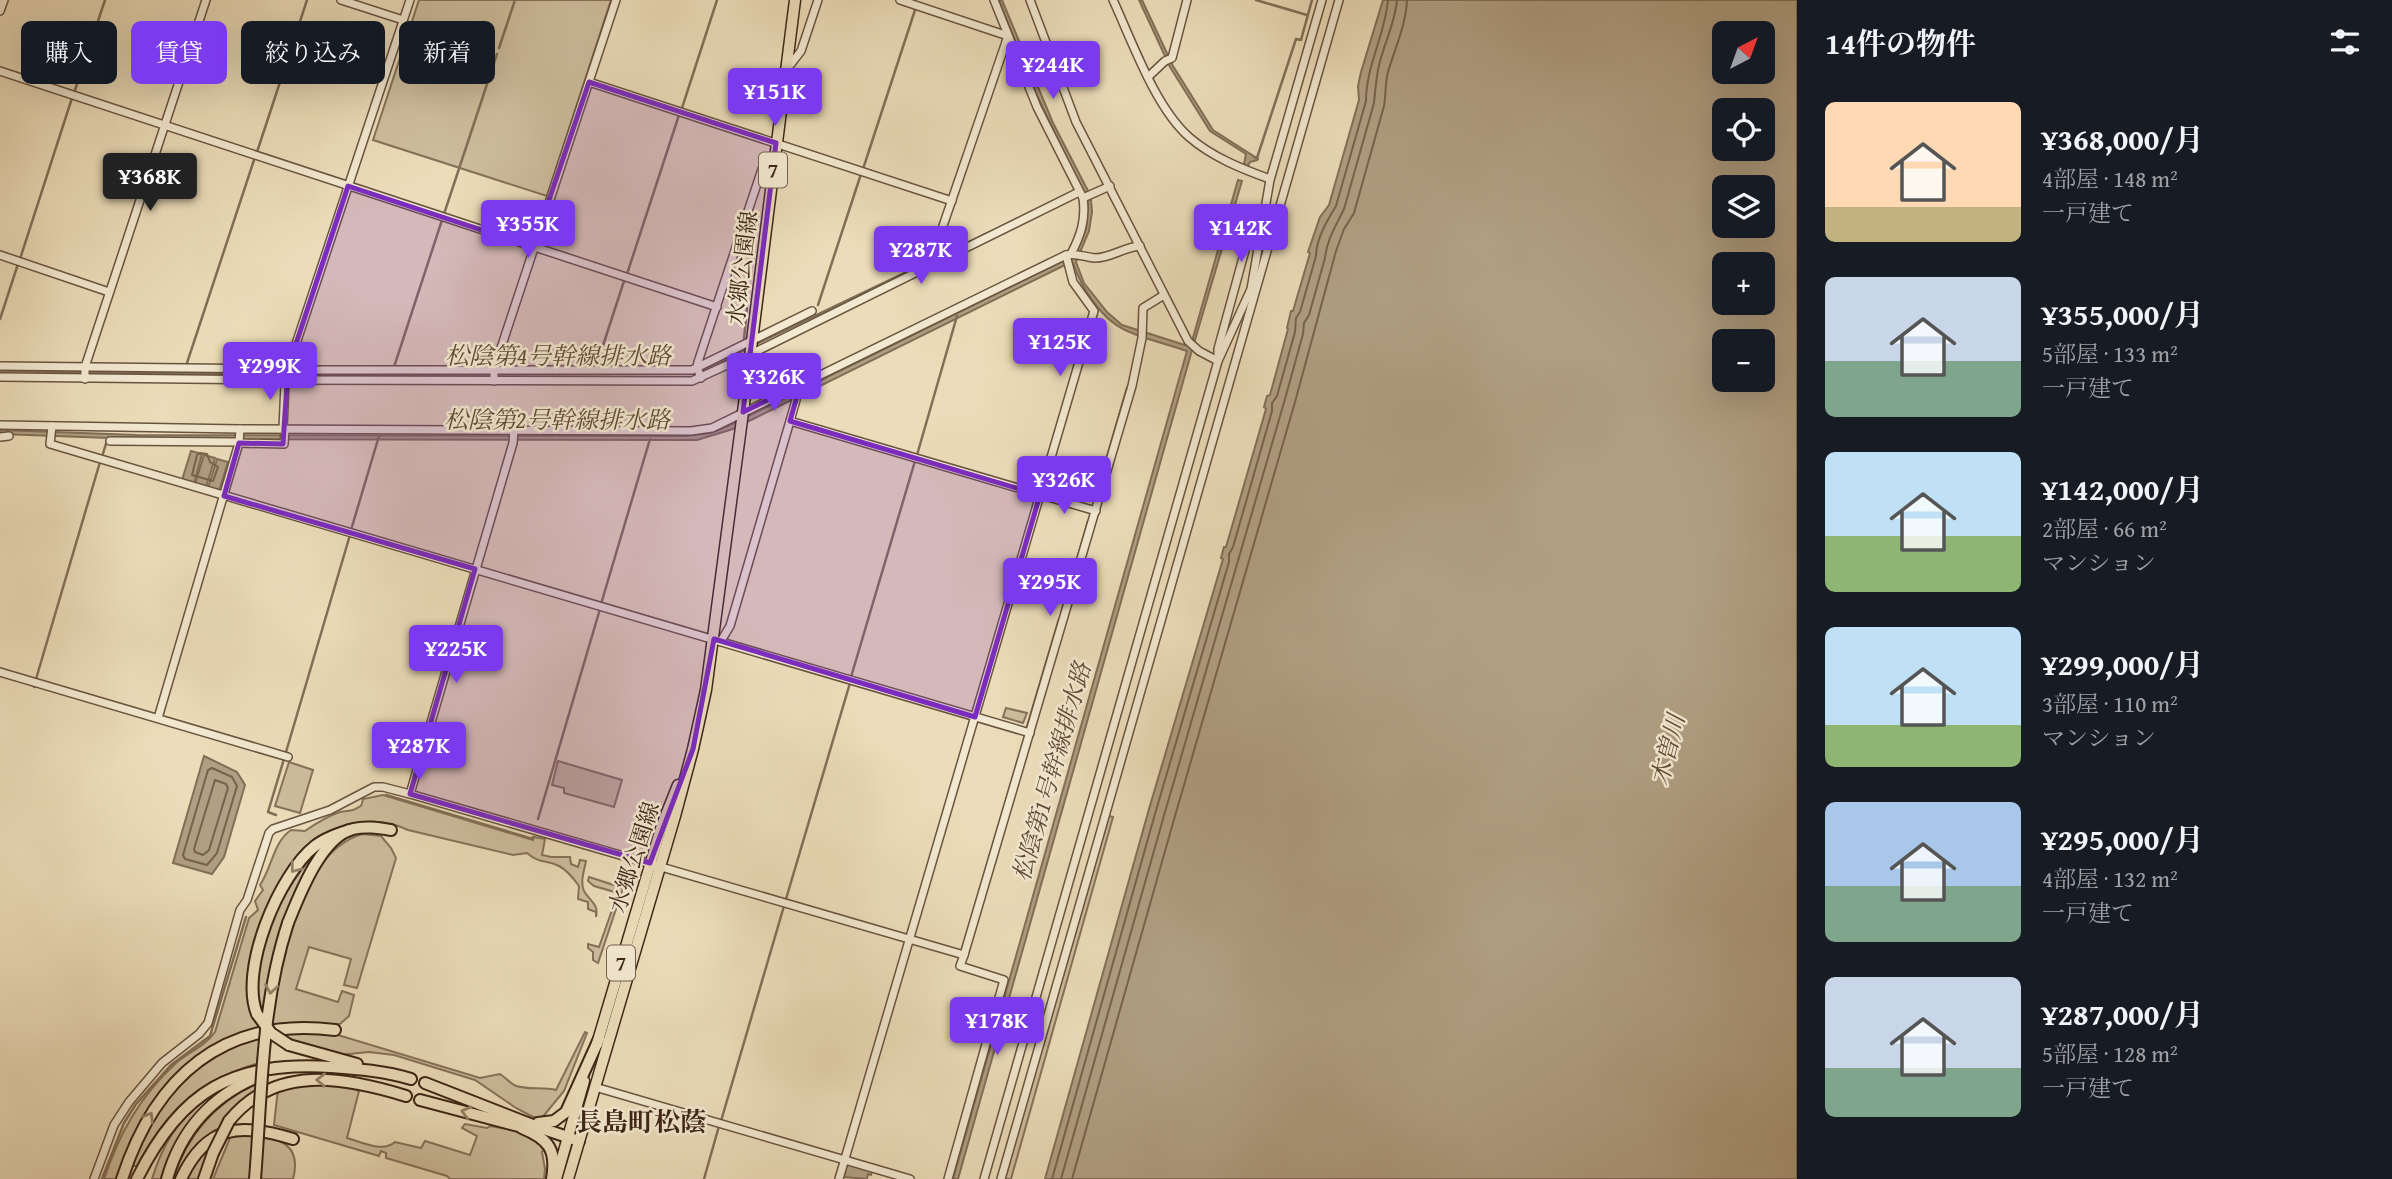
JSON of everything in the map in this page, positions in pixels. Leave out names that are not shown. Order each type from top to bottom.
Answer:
[{"type":"highway","points":[[391,830],[371,827],[329,837],[316,845],[294,869],[280,892],[262,936],[253,970],[251,993],[257,1014],[271,1032],[289,1045],[411,1079]]},
{"type":"highway","points":[[255,1179],[268,1005],[280,948],[288,923],[315,865],[335,841],[350,830]]},
{"type":"highway","points":[[122,1179],[139,1133],[156,1106],[179,1079],[207,1056],[239,1039],[275,1028],[335,1030]]},
{"type":"highway","points":[[514,1121],[547,1124],[560,1118],[570,1105],[599,1039]]},
{"type":"highway","points":[[136,1179],[161,1137],[195,1099],[223,1081],[254,1071],[291,1067],[338,1068],[395,1074]]},
{"type":"highway","points":[[167,1179],[181,1143],[211,1105],[223,1095],[251,1080],[291,1067]]},
{"type":"highway","points":[[204,1179],[229,1121],[246,1103],[267,1090],[304,1080],[342,1081],[406,1096]]},
{"type":"highway","points":[[425,1083],[514,1121],[537,1134],[548,1144],[554,1158],[554,1179]]},
{"type":"highway","points":[[420,1100],[514,1121],[579,1140]]},
{"type":"highway","points":[[181,1179],[200,1148],[217,1135],[230,1130],[252,1129],[293,1139]]},
{"type":"highway","points":[[146,1179],[161,1137]]},
{"type":"main road","name":"水郷公園線","points":[[554,1179],[693,749],[717,640],[795,0]]},
{"type":"main road","name":"水郷公園線","points":[[568,1179],[655,865]]},
{"type":"street","points":[[0,11],[4,0]]},
{"type":"street","points":[[85,373],[206,0]]},
{"type":"street","points":[[341,0],[403,20]]},
{"type":"street","points":[[117,429],[115,441],[284,443],[287,374],[410,0]]},
{"type":"street","points":[[494,375],[533,247],[616,0]]},
{"type":"street","points":[[787,70],[801,51],[818,0]]},
{"type":"street","points":[[900,0],[1008,36]]},
{"type":"street","points":[[839,1179],[1094,311],[1073,282],[1071,257],[1082,229],[1085,196],[1042,118],[994,0]]},
{"type":"street","points":[[1030,0],[1076,122],[1164,295],[1189,342],[1218,360]]},
{"type":"street","points":[[1113,0],[1148,77],[1169,113],[1189,137],[1241,169],[1270,179]]},
{"type":"street","points":[[1148,77],[1172,58],[1187,0]]},
{"type":"street","points":[[984,1179],[1218,360],[1253,290],[1261,222],[1270,179],[1322,0]]},
{"type":"street","points":[[1001,1179],[1253,290],[1339,0]]},
{"type":"street","points":[[933,262],[1008,36]]},
{"type":"street","points":[[0,71],[717,307]]},
{"type":"street","points":[[589,82],[952,201]]},
{"type":"street","points":[[701,377],[697,368],[762,169],[768,159],[774,159]]},
{"type":"street","points":[[0,366],[85,373],[287,374],[301,370],[692,381],[750,355],[933,262],[1110,187]]},
{"type":"street","points":[[1218,360],[1218,349],[1247,243],[1261,222]]},
{"type":"street","points":[[0,425],[146,430],[514,434],[691,431],[712,428],[742,418],[1071,257],[1110,256],[1140,246]]},
{"type":"street","points":[[0,255],[110,292]]},
{"type":"street","points":[[948,1179],[1004,980],[960,966],[1132,387],[1142,334],[1143,308],[1164,295]]},
{"type":"street","points":[[0,377],[85,373],[494,375],[692,370],[812,311]]},
{"type":"street","points":[[717,640],[730,625],[790,421],[794,393]]},
{"type":"street","points":[[790,421],[1096,511]]},
{"type":"street","points":[[52,428],[50,444],[1030,733]]},
{"type":"street","points":[[146,430],[146,441]]},
{"type":"street","points":[[158,718],[224,496],[240,430]]},
{"type":"street","points":[[410,794],[514,434]]},
{"type":"street","points":[[0,437],[9,436]]},
{"type":"street","points":[[0,672],[288,757]]},
{"type":"street","points":[[94,1179],[114,1125],[129,1102],[162,1063],[199,1034],[208,1023],[240,910],[247,900],[267,838],[273,829],[321,814],[374,787],[410,794],[964,955]]},
{"type":"street","points":[[595,1087],[910,1179]]},
{"type":"highlighted area","points":[[589,82],[776,143],[743,412],[792,388],[796,400],[790,421],[1040,495],[975,717],[714,639],[693,749],[650,863],[410,794],[475,569],[224,496],[239,443],[283,444],[288,368],[348,186],[533,247]]},
{"type":"shaded area","points":[[419,0],[611,0],[547,196],[373,140],[399,61],[399,84],[495,84],[495,21],[412,21]]},
{"type":"shaded area","points":[[1006,708],[1027,713],[1023,723],[1003,717]]},
{"type":"shaded area","points":[[558,761],[622,780],[614,807],[564,793],[564,788],[552,785]]},
{"type":"shaded area","points":[[289,762],[313,770],[300,813],[275,806]]},
{"type":"shaded area","points":[[383,795],[533,840],[534,837],[545,839],[542,855],[570,857],[571,864],[578,867],[580,860],[586,861],[583,888],[595,906],[597,912],[596,917],[596,912],[588,909],[588,902],[578,899],[579,886],[568,872],[527,853],[513,855],[381,822],[352,824],[325,834],[303,851],[299,858],[250,970],[249,1000],[260,1027],[208,1050],[187,1066],[153,1104],[128,1152],[118,1179],[104,1179],[124,1131],[141,1102],[176,1063],[201,1046],[215,1032],[249,918],[258,910],[255,901],[263,890],[260,885],[280,841],[291,830],[305,831],[335,814],[361,806],[363,799]]},
{"type":"shaded area","points":[[1109,816],[1113,817],[1011,1179],[1005,1179]]},
{"type":"shaded area","points":[[363,834],[381,836],[396,858],[357,988],[344,985],[351,959],[309,947],[296,989],[338,1002],[342,991],[354,995],[349,1016],[340,1024],[271,1024],[286,944],[308,887],[323,863],[341,845]]},
{"type":"shaded area","points":[[323,846],[286,915],[269,974],[263,1014],[258,994],[259,971],[271,924],[295,879]]},
{"type":"shaded area","points":[[589,877],[623,888],[598,963],[593,960],[593,952],[588,948],[588,944],[599,947],[618,893],[594,886],[588,881]]},
{"type":"shaded area","points":[[279,1032],[338,1035],[480,1078],[500,1074],[519,1087],[556,1090],[585,1032],[587,1033],[564,1091],[541,1119],[516,1108],[475,1080],[394,1055],[369,1052],[339,1055],[297,1043]]},
{"type":"shaded area","points":[[262,1036],[259,1063],[219,1079],[187,1101],[160,1130],[137,1166],[132,1166],[149,1125],[184,1081],[227,1050]]},
{"type":"shaded area","points":[[261,1078],[261,1087],[245,1100],[221,1128],[209,1135],[177,1179],[173,1179],[188,1146],[207,1120],[218,1108]]},
{"type":"shaded area","points":[[234,1081],[208,1101],[179,1137],[163,1179],[152,1179],[165,1146],[182,1121],[204,1100]]},
{"type":"shaded area","points":[[344,1083],[359,1091],[347,1138],[378,1147],[395,1142],[421,1148],[425,1141],[470,1155],[477,1136],[462,1128],[465,1124],[513,1130],[534,1138],[544,1149],[544,1179],[450,1179],[386,1158],[386,1153],[381,1151],[379,1156],[274,1125],[278,1089],[295,1084]]},
{"type":"shaded area","points":[[246,1132],[277,1140],[290,1149],[295,1166],[293,1179],[213,1179],[232,1133]]},
{"type":"shaded area","points":[[215,1141],[202,1179],[186,1179],[198,1159]]},
{"type":"water","points":[[999,0],[1002,0],[1053,123],[1091,200],[1089,231],[1076,262],[1084,283],[1107,312],[1122,325],[1188,346],[1192,341],[1238,180],[1242,181],[958,1179],[953,1179],[1187,351],[1116,325],[1093,301],[1073,263],[733,429],[697,440],[137,439],[0,434],[0,430],[137,435],[686,436],[711,433],[726,427],[1073,258],[1086,229],[1088,203],[1033,87]]},
{"type":"water","points":[[1139,0],[1142,0],[1173,66],[1213,130],[1257,160],[1250,162],[1248,166],[1244,164],[1246,154],[1210,131],[1170,67]]},
{"type":"water","name":"木曽川","points":[[1383,0],[1797,0],[1797,1179],[1045,1179],[1149,809],[1223,559],[1224,547],[1266,409],[1264,407],[1267,396],[1270,395],[1291,311],[1310,253],[1308,252],[1320,217],[1329,205],[1359,100],[1358,86]]},
{"type":"water","points":[[191,451],[202,454],[194,484],[182,480]]},
{"type":"water","points":[[204,455],[215,458],[206,487],[195,484]]},
{"type":"water","points":[[217,459],[228,462],[219,491],[208,488]]},
{"type":"water","points":[[204,756],[237,772],[245,785],[224,857],[212,874],[173,863]]},
{"type":"water","points":[[847,1164],[872,1171],[871,1175],[868,1174],[867,1179],[844,1177]]},
{"type":"waterway","points":[[74,93],[105,0]]},
{"type":"waterway","points":[[257,152],[307,0]]},
{"type":"waterway","points":[[499,48],[515,0]]},
{"type":"waterway","points":[[682,108],[717,0]]},
{"type":"waterway","points":[[1256,0],[1307,15]]},
{"type":"waterway","points":[[1254,157],[1257,158],[1296,39],[1301,40],[1312,0]]},
{"type":"waterway","points":[[863,169],[916,7]]},
{"type":"waterway","points":[[444,214],[497,54]]},
{"type":"waterway","points":[[20,259],[72,98]]},
{"type":"waterway","points":[[627,274],[679,115]]},
{"type":"waterway","points":[[186,366],[254,160]]},
{"type":"waterway","points":[[818,305],[861,174]]},
{"type":"waterway","points":[[394,367],[442,220]]},
{"type":"waterway","name":"松陰第4号幹線排水路","points":[[756,344],[990,232]]},
{"type":"waterway","points":[[0,319],[18,264]]},
{"type":"waterway","points":[[596,367],[624,281]]},
{"type":"waterway","points":[[744,339],[747,308]]},
{"type":"waterway","points":[[917,455],[957,316]]},
{"type":"waterway","name":"松陰第4号幹線排水路","points":[[0,371],[296,375],[694,374],[747,349]]},
{"type":"waterway","points":[[1098,488],[1127,388]]},
{"type":"waterway","points":[[351,530],[379,436]]},
{"type":"waterway","points":[[102,457],[108,437]]},
{"type":"waterway","name":"松陰第2号幹線排水路","points":[[601,604],[650,439]]},
{"type":"waterway","points":[[851,677],[915,461]]},
{"type":"waterway","points":[[36,679],[100,462]]},
{"type":"waterway","points":[[1077,560],[1088,521]]},
{"type":"waterway","points":[[286,752],[350,535]]},
{"type":"waterway","points":[[1061,614],[1073,573]]},
{"type":"waterway","points":[[538,819],[600,609]]},
{"type":"waterway","points":[[1027,727],[1059,619]]},
{"type":"waterway","points":[[786,899],[850,683]]},
{"type":"waterway","points":[[962,950],[1025,736]]},
{"type":"waterway","points":[[276,815],[268,812],[284,759]]},
{"type":"waterway","points":[[386,795],[533,837]]},
{"type":"waterway","points":[[721,1121],[784,906]]},
{"type":"waterway","points":[[102,1179],[124,1123],[136,1104],[171,1065],[210,1036],[246,917]]},
{"type":"waterway","points":[[704,1179],[719,1126]]},
{"type":"district","name":"長島町松蔭","points":[[641,1122]]},
{"type":"water label","name":"松陰第1号幹線排水路","points":[[1052,772]]}]
